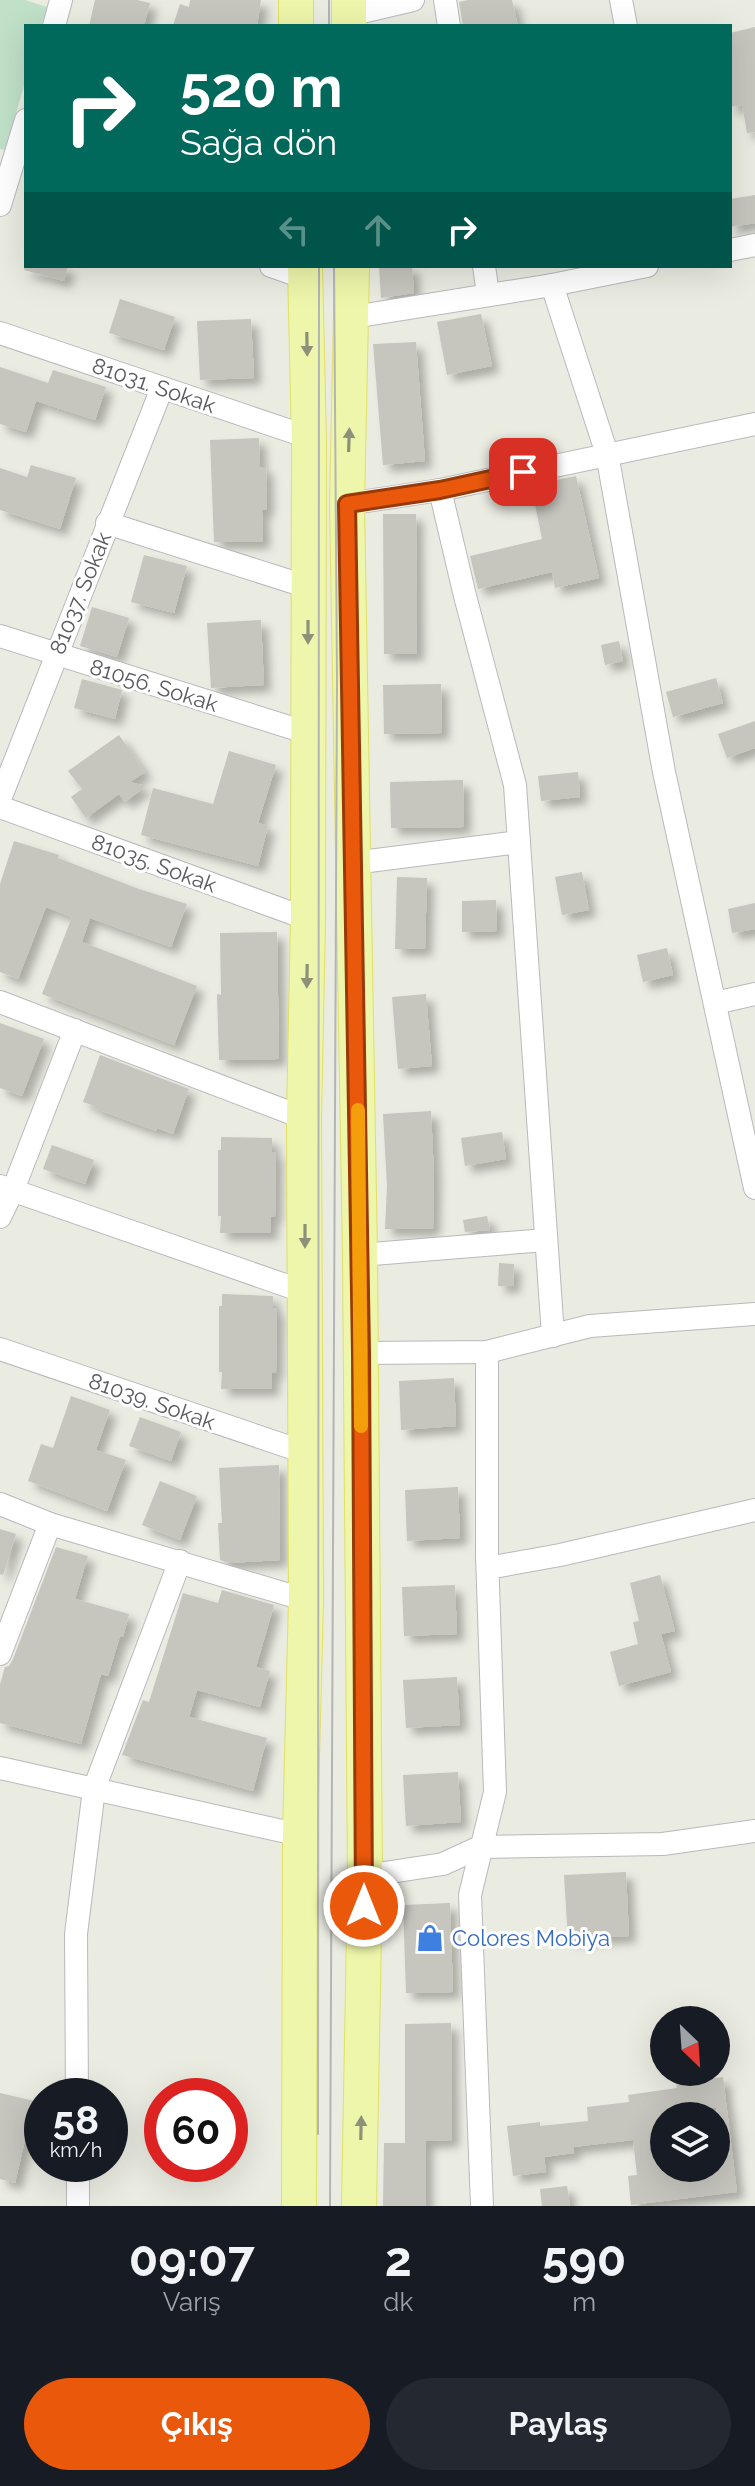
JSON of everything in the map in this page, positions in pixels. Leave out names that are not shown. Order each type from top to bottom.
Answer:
[{"type":"main road","points":[[296,0],[296,24]]},
{"type":"main road","points":[[352,268],[347,504],[360,1255],[365,1876],[359,2206]]},
{"type":"main road","points":[[299,2206],[300,1835],[306,1600],[304,1118],[308,919],[308,437],[305,272]]},
{"type":"street","points":[[55,24],[61,0]]},
{"type":"street","points":[[349,14],[413,0]]},
{"type":"street","points":[[445,0],[449,24]]},
{"type":"street","points":[[621,0],[626,24]]},
{"type":"street","points":[[0,205],[12,179],[24,128]]},
{"type":"street","points":[[732,250],[755,245]]},
{"type":"street","points":[[282,268],[305,272]]},
{"type":"street","points":[[484,268],[488,294]]},
{"type":"street","points":[[353,317],[637,268]]},
{"type":"street","points":[[552,285],[607,454],[664,772],[752,1160],[755,1188]]},
{"type":"street","name":"81031. Sokak","points":[[0,333],[308,437]]},
{"type":"street","name":"81037. Sokak","points":[[0,799],[162,388]]},
{"type":"street","points":[[347,504],[440,490],[755,424]]},
{"type":"street","points":[[440,490],[515,785],[553,1336]]},
{"type":"street","points":[[107,523],[308,587]]},
{"type":"street","name":"81056. Sokak","points":[[0,636],[308,733]]},
{"type":"street","name":"81035. Sokak","points":[[0,807],[308,919]]},
{"type":"street","points":[[353,863],[519,842]]},
{"type":"street","points":[[715,1003],[755,994]]},
{"type":"street","points":[[0,1002],[304,1118]]},
{"type":"street","points":[[0,1217],[6,1188],[75,1030]]},
{"type":"street","points":[[6,1188],[305,1292]]},
{"type":"street","points":[[360,1255],[546,1240]]},
{"type":"street","points":[[361,1353],[487,1352],[590,1326],[755,1314]]},
{"type":"street","name":"81039. Sokak","points":[[0,1349],[304,1452]]},
{"type":"street","points":[[482,2206],[470,1895],[495,1792],[488,1568],[487,1352]]},
{"type":"street","points":[[0,1504],[50,1524],[306,1600]]},
{"type":"street","points":[[488,1568],[560,1555],[755,1510]]},
{"type":"street","points":[[0,1654],[50,1524]]},
{"type":"street","points":[[77,2078],[76,1934],[94,1789],[180,1561]]},
{"type":"street","points":[[0,1768],[300,1835]]},
{"type":"street","points":[[365,1876],[443,1864],[480,1847],[663,1844],[755,1831]]},
{"type":"street","points":[[78,2182],[78,2206]]},
{"type":"green space","points":[[0,0],[25,0],[47,7],[42,24],[24,24],[24,86],[5,150],[0,149]]},
{"type":"building","points":[[95,0],[150,3],[145,24],[89,24]]},
{"type":"building","points":[[190,0],[261,0],[257,24],[174,24],[180,4],[189,7]]},
{"type":"building","points":[[512,0],[518,24],[463,24],[459,2]]},
{"type":"building","points":[[755,27],[755,132],[747,133],[742,105],[732,107],[732,33]]},
{"type":"building","points":[[755,195],[755,223],[732,227],[732,199]]},
{"type":"building","points":[[24,268],[67,268],[64,281]]},
{"type":"building","points":[[379,268],[412,268],[414,293],[381,298]]},
{"type":"building","points":[[120,299],[175,317],[164,350],[109,333]]},
{"type":"building","points":[[481,314],[492,366],[447,375],[437,322]]},
{"type":"building","points":[[251,319],[254,378],[200,380],[197,321]]},
{"type":"building","points":[[416,342],[425,461],[383,465],[373,344]]},
{"type":"building","points":[[0,367],[48,383],[53,370],[106,387],[95,420],[36,401],[26,432],[0,424]]},
{"type":"building","points":[[259,438],[260,467],[266,467],[267,509],[262,510],[263,542],[214,542],[210,440]]},
{"type":"building","points":[[31,465],[76,478],[60,529],[0,510],[0,468],[27,477]]},
{"type":"building","points":[[576,476],[599,578],[555,588],[552,572],[478,589],[470,556],[542,539],[531,485]]},
{"type":"building","points":[[383,514],[416,514],[417,654],[384,654]]},
{"type":"building","points":[[144,555],[187,566],[174,613],[131,602]]},
{"type":"building","points":[[92,607],[129,618],[117,657],[80,646]]},
{"type":"building","points":[[261,620],[264,685],[211,688],[207,623]]},
{"type":"building","points":[[619,641],[623,661],[605,665],[601,645]]},
{"type":"building","points":[[716,678],[723,703],[673,717],[666,692]]},
{"type":"building","points":[[82,679],[122,690],[115,719],[74,708]]},
{"type":"building","points":[[441,684],[442,733],[384,734],[383,685]]},
{"type":"building","points":[[755,721],[755,748],[727,758],[718,734]]},
{"type":"building","points":[[119,735],[145,772],[130,782],[146,786],[125,802],[119,794],[86,818],[71,797],[82,789],[68,771]]},
{"type":"building","points":[[229,751],[276,765],[258,823],[268,826],[258,866],[141,835],[153,788],[213,804]]},
{"type":"building","points":[[578,772],[580,797],[541,801],[538,776]]},
{"type":"building","points":[[463,780],[464,827],[391,828],[390,782]]},
{"type":"building","points":[[14,841],[187,904],[171,947],[90,918],[82,942],[197,986],[174,1045],[42,994],[72,917],[46,907],[18,979],[0,972],[0,884]]},
{"type":"building","points":[[582,872],[589,910],[562,915],[555,877]]},
{"type":"building","points":[[397,877],[427,878],[425,949],[395,949]]},
{"type":"building","points":[[496,900],[497,931],[462,932],[462,901]]},
{"type":"building","points":[[755,903],[755,929],[732,933],[728,909]]},
{"type":"building","points":[[277,932],[279,1059],[219,1060],[217,994],[221,995],[220,933]]},
{"type":"building","points":[[667,948],[673,975],[643,982],[637,955]]},
{"type":"building","points":[[426,994],[432,1066],[398,1069],[392,997]]},
{"type":"building","points":[[0,1023],[44,1039],[22,1096],[0,1088]]},
{"type":"building","points":[[100,1055],[189,1089],[173,1134],[157,1128],[156,1131],[83,1102]]},
{"type":"building","points":[[431,1111],[433,1229],[385,1229],[387,1186],[383,1114]]},
{"type":"building","points":[[502,1132],[506,1159],[465,1166],[461,1138]]},
{"type":"building","points":[[221,1137],[272,1138],[272,1152],[276,1152],[275,1217],[271,1217],[271,1233],[220,1233],[218,1150],[221,1150]]},
{"type":"building","points":[[52,1145],[94,1160],[85,1184],[43,1169]]},
{"type":"building","points":[[487,1216],[490,1230],[465,1232],[463,1220]]},
{"type":"building","points":[[499,1263],[514,1264],[513,1286],[498,1286]]},
{"type":"building","points":[[222,1294],[273,1296],[273,1308],[277,1308],[276,1373],[272,1373],[272,1389],[221,1389],[219,1306],[222,1306]]},
{"type":"building","points":[[454,1378],[456,1426],[401,1430],[399,1381]]},
{"type":"building","points":[[71,1396],[110,1410],[96,1450],[126,1460],[107,1511],[28,1481],[41,1444],[53,1448]]},
{"type":"building","points":[[140,1417],[181,1432],[171,1461],[129,1446]]},
{"type":"building","points":[[279,1465],[280,1560],[229,1563],[220,1560],[218,1523],[222,1523],[219,1468]]},
{"type":"building","points":[[160,1481],[197,1496],[180,1540],[142,1525]]},
{"type":"building","points":[[458,1487],[460,1538],[407,1541],[405,1490]]},
{"type":"building","points":[[0,1529],[16,1534],[3,1575],[0,1574]]},
{"type":"building","points":[[56,1547],[88,1556],[75,1599],[129,1614],[108,1676],[101,1674],[81,1744],[0,1723],[0,1684],[5,1667],[13,1659]]},
{"type":"building","points":[[660,1575],[675,1631],[661,1634],[671,1672],[619,1686],[610,1652],[638,1644],[633,1622],[639,1621],[630,1583]]},
{"type":"building","points":[[455,1585],[457,1634],[404,1636],[402,1587]]},
{"type":"building","points":[[222,1590],[274,1605],[256,1667],[270,1671],[260,1707],[197,1690],[189,1717],[267,1738],[253,1791],[122,1755],[143,1700],[149,1702],[183,1593],[218,1603]]},
{"type":"building","points":[[457,1677],[460,1725],[406,1728],[403,1680]]},
{"type":"building","points":[[458,1772],[461,1822],[406,1826],[403,1775]]},
{"type":"building","points":[[626,1872],[629,1936],[568,1939],[564,1875]]},
{"type":"building","points":[[450,1903],[453,1992],[406,1993],[403,1905]]},
{"type":"building","points":[[451,2023],[452,2140],[426,2141],[426,2206],[383,2206],[384,2143],[405,2143],[405,2024]]},
{"type":"building","points":[[724,2086],[726,2102],[650,2102],[650,2182],[730,2182],[730,2134],[737,2192],[631,2205],[628,2176],[637,2175],[633,2140],[573,2147],[574,2153],[544,2157],[546,2172],[513,2176],[507,2126],[588,2121],[587,2107],[629,2102],[628,2095],[677,2088]]},
{"type":"building","points":[[0,2093],[24,2099],[24,2144],[15,2183],[0,2179]]},
{"type":"building","points":[[567,2186],[570,2206],[542,2206],[540,2189]]},
{"type":"tram line","points":[[329,0],[329,24]]},
{"type":"tram line","points":[[318,2134],[319,268]]},
{"type":"tram line","points":[[330,2206],[337,676],[334,268]]},
{"type":"slow traffic","points":[[358,1110],[361,1426]]},
{"type":"place","name":"Colores Mobiya","points":[[430,1938]]},
{"type":"route","points":[[364,1906],[357,1012],[347,504],[440,490],[523,472]]}]
